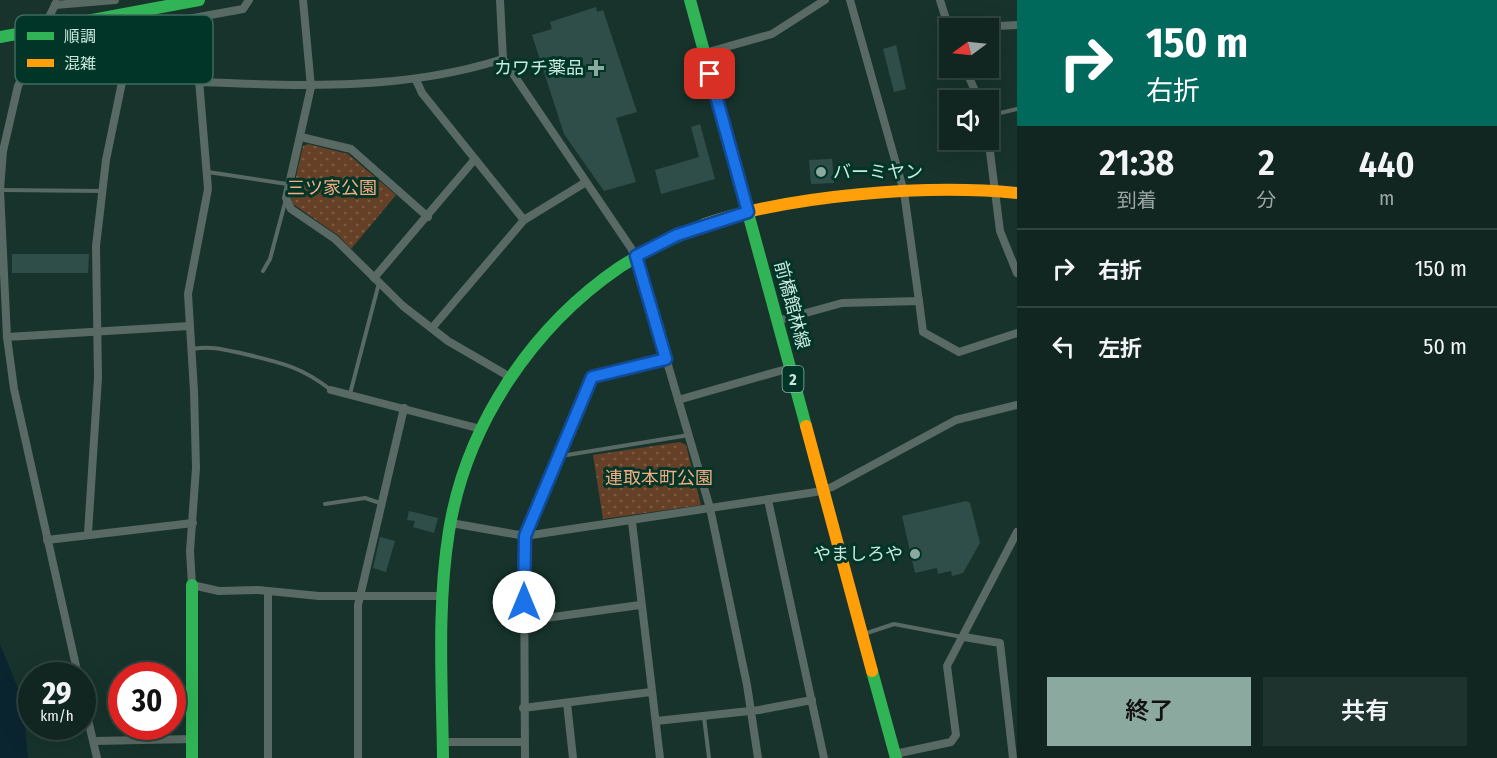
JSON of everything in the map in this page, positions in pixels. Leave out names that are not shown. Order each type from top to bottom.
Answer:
[{"type":"street","points":[[56,3],[115,0]]},
{"type":"street","points":[[119,15],[199,0]]},
{"type":"street","points":[[213,15],[243,9],[249,0]]},
{"type":"street","points":[[303,0],[311,87],[286,198],[291,209],[335,239],[376,281],[432,328],[510,377]]},
{"type":"street","points":[[500,0],[503,59],[636,256],[710,508],[751,711],[758,758]]},
{"type":"street","name":"前橋館林線","points":[[690,0],[864,634],[895,756]]},
{"type":"street","points":[[705,53],[772,34],[825,0]]},
{"type":"street","points":[[850,0],[904,192],[923,332],[959,352],[1017,333]]},
{"type":"street","points":[[940,0],[946,18]]},
{"type":"street","points":[[999,26],[1017,25]]},
{"type":"street","points":[[213,83],[311,87],[416,80],[503,59]]},
{"type":"street","points":[[416,80],[422,93],[524,220]]},
{"type":"street","points":[[19,84],[9,118],[0,190],[7,337],[15,389],[75,662]]},
{"type":"street","points":[[88,533],[98,378],[95,275],[101,191],[122,84]]},
{"type":"street","points":[[192,758],[192,585],[189,551],[196,468],[188,294],[191,268],[205,212],[208,172],[202,140],[198,84]]},
{"type":"street","points":[[300,138],[351,149],[428,217]]},
{"type":"street","points":[[990,150],[1000,231],[1017,273]]},
{"type":"street","points":[[376,281],[475,159]]},
{"type":"street","points":[[432,328],[524,220],[586,182]]},
{"type":"street","points":[[443,758],[443,596],[451,523],[461,480],[481,429],[510,377],[569,308],[636,256],[687,231],[748,212],[798,203],[904,192],[996,190],[1017,193]]},
{"type":"street","points":[[777,321],[842,303],[919,301]]},
{"type":"street","points":[[7,337],[190,326]]},
{"type":"street","points":[[525,758],[523,742],[525,536],[592,377],[666,359]]},
{"type":"street","points":[[678,400],[790,368]]},
{"type":"street","points":[[331,390],[481,429]]},
{"type":"street","points":[[451,523],[525,536],[632,522],[823,490],[956,420],[1017,405]]},
{"type":"street","points":[[358,758],[359,597],[404,408]]},
{"type":"street","points":[[768,500],[824,758]]},
{"type":"street","points":[[632,522],[640,605],[660,758]]},
{"type":"street","points":[[47,540],[88,533],[193,523]]},
{"type":"street","points":[[895,756],[951,742],[956,735],[947,666],[1013,550],[1017,532]]},
{"type":"street","points":[[192,585],[219,591],[268,591],[359,597],[443,596]]},
{"type":"street","points":[[268,591],[268,758]]},
{"type":"street","points":[[524,621],[640,605]]},
{"type":"street","points":[[964,637],[1000,644],[1015,739],[1014,758]]},
{"type":"street","points":[[524,708],[651,692]]},
{"type":"street","points":[[656,721],[751,711],[812,700]]},
{"type":"street","points":[[567,703],[573,758]]},
{"type":"street","points":[[97,758],[94,741],[193,739]]},
{"type":"street","points":[[443,742],[523,742]]},
{"type":"lane","points":[[999,113],[1017,109]]},
{"type":"lane","points":[[208,172],[290,184]]},
{"type":"lane","points":[[0,190],[101,191]]},
{"type":"lane","points":[[263,271],[270,259],[286,198]]},
{"type":"lane","points":[[350,395],[376,281]]},
{"type":"lane","points":[[192,349],[223,348],[285,363],[302,370],[331,390]]},
{"type":"lane","points":[[560,453],[567,455],[688,435]]},
{"type":"lane","points":[[325,504],[365,498],[381,503]]},
{"type":"lane","points":[[864,634],[894,624],[964,637]]},
{"type":"lane","points":[[704,716],[709,758]]},
{"type":"green space","name":"三ツ家公園","points":[[308,144],[348,154],[396,195],[351,249],[339,236],[293,204],[291,198],[303,146]]},
{"type":"green space","name":"連取本町公園","points":[[680,442],[686,445],[701,505],[603,519],[593,455]]},
{"type":"water","points":[[0,644],[18,688],[18,740],[26,740],[28,758],[0,758]]},
{"type":"building","points":[[596,7],[597,12],[603,10],[637,112],[616,118],[636,182],[604,191],[564,134],[532,35],[552,29],[550,22]]},
{"type":"building","points":[[896,45],[906,89],[894,92],[883,49]]},
{"type":"building","points":[[700,124],[715,179],[661,194],[655,170],[699,157],[691,127]]},
{"type":"building","name":"バーミヤン","points":[[832,159],[834,183],[811,184],[809,160]]},
{"type":"building","points":[[12,254],[89,254],[88,273],[12,273]]},
{"type":"building","points":[[966,501],[970,503],[980,543],[963,573],[952,576],[951,571],[938,574],[937,568],[915,573],[902,516]]},
{"type":"building","points":[[409,511],[438,518],[434,533],[413,527],[415,521],[407,520]]},
{"type":"building","points":[[380,537],[395,541],[386,572],[373,568]]},
{"type":"traffic: fast","points":[[118,15],[199,0]]},
{"type":"traffic: fast","points":[[690,0],[806,426]]},
{"type":"traffic: fast","points":[[0,37],[15,34]]},
{"type":"traffic: fast","points":[[443,758],[441,644],[445,559],[458,492],[471,453],[487,417],[508,382],[532,349],[588,291],[630,261],[705,224]]},
{"type":"traffic: fast","points":[[192,585],[192,758]]},
{"type":"traffic: fast","points":[[872,671],[896,758]]},
{"type":"traffic: slow","points":[[705,224],[777,206],[860,194],[942,190],[1017,193]]},
{"type":"traffic: slow","points":[[806,426],[872,671]]},
{"type":"place","name":"カワチ薬品","points":[[596,68]]},
{"type":"place","name":"バーミヤン","points":[[821,172]]},
{"type":"place","name":"やましろや","points":[[915,554]]},
{"type":"route","points":[[524,602],[525,536],[592,377],[666,359],[636,256],[707,223],[748,212],[710,74]]}]
